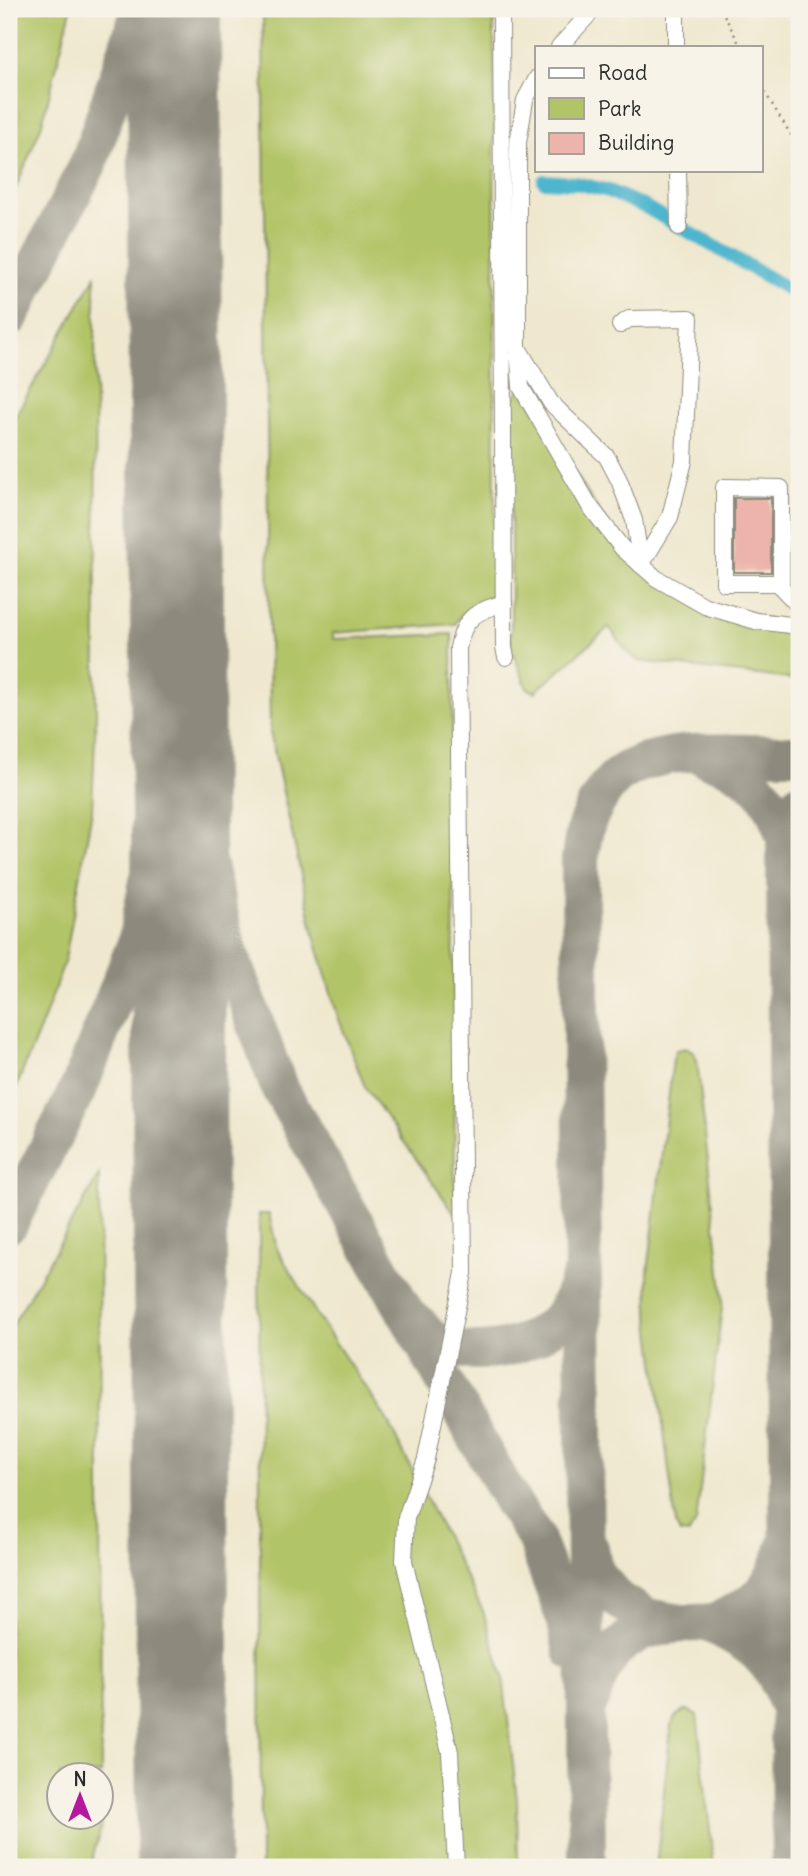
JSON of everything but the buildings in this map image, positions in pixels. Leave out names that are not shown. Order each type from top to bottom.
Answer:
[{"type":"lane","points":[[501,9],[506,657]]},
{"type":"lane","points":[[560,46],[594,9]]},
{"type":"lane","points":[[676,9],[676,46]]},
{"type":"lane","points":[[535,82],[525,100],[518,143],[518,348],[521,387],[589,505],[622,548],[656,578],[705,606],[756,621],[799,625]]},
{"type":"lane","points":[[678,172],[679,228]]},
{"type":"lane","points":[[620,325],[629,319],[690,318],[684,461],[670,517],[641,565]]},
{"type":"lane","points":[[503,374],[518,348]]},
{"type":"lane","points":[[518,348],[551,403],[607,457],[620,480],[634,520],[641,565]]},
{"type":"lane","points":[[781,587],[781,488],[724,487],[724,583],[777,583],[799,606]]},
{"type":"lane","points":[[456,1867],[450,1752],[404,1561],[404,1543],[406,1518],[426,1459],[464,1273],[458,648],[467,621],[479,611],[504,603]]},
{"type":"path","points":[[721,9],[740,46]]},
{"type":"path","points":[[762,88],[799,148]]},
{"type":"green space","points":[[9,9],[71,9],[42,124],[9,205]]},
{"type":"green space","points":[[263,9],[494,9],[495,595],[472,606],[455,624],[333,633],[333,639],[452,634],[455,1214],[365,1087],[338,1017],[315,939],[270,732]]},
{"type":"green space","points":[[95,277],[96,714],[92,811],[65,959],[9,1105],[9,427]]},
{"type":"green space","points":[[521,387],[622,548],[705,606],[799,626],[799,680],[639,661],[629,654],[609,627],[535,692],[527,688],[511,648],[511,402]]},
{"type":"green space","points":[[686,1048],[694,1053],[697,1060],[723,1299],[696,1523],[689,1534],[680,1533],[676,1525],[649,1315],[648,1272],[673,1059],[676,1050]]},
{"type":"green space","points":[[99,1175],[101,1760],[46,1760],[46,1830],[100,1830],[90,1867],[9,1867],[9,1331]]},
{"type":"green space","points":[[259,1214],[269,1214],[277,1249],[322,1323],[386,1418],[483,1611],[503,1676],[517,1800],[518,1867],[261,1867]]},
{"type":"green space","points":[[687,1710],[697,1715],[714,1867],[656,1867],[671,1726],[677,1715]]},
{"type":"waterway","points":[[544,181],[576,183],[609,191],[647,208],[799,295]]},
{"type":"taxiway","points":[[9,319],[89,162],[139,9]]},
{"type":"taxiway","points":[[176,596],[194,806],[228,950],[279,1087],[512,1502],[535,1537],[566,1622],[572,1651]]},
{"type":"taxiway","points":[[9,1224],[80,1085],[136,943],[163,804],[168,725]]},
{"type":"taxiway","points":[[587,1867],[580,860],[584,833],[606,788],[620,774],[639,764],[660,758],[706,752],[799,754]]},
{"type":"taxiway","points":[[706,759],[750,779],[771,805],[785,836]]},
{"type":"taxiway","points":[[790,1867],[785,836],[799,802]]},
{"type":"taxiway","points":[[417,1322],[432,1338],[447,1346],[464,1350],[501,1349],[519,1344],[551,1327],[562,1315],[571,1301],[581,1275]]},
{"type":"taxiway","points":[[590,1548],[594,1571],[618,1600],[647,1617],[681,1623]]},
{"type":"taxiway","points":[[785,1548],[773,1577],[758,1596],[737,1611],[710,1624],[748,1645],[767,1663],[786,1702]]},
{"type":"taxiway","points":[[590,1701],[598,1678],[610,1657],[621,1645],[638,1635],[658,1628],[706,1622],[799,1624]]},
{"type":"taxiway","points":[[169,1867],[182,1786]]},
{"type":"runway","points":[[174,9],[183,1867]]}]
